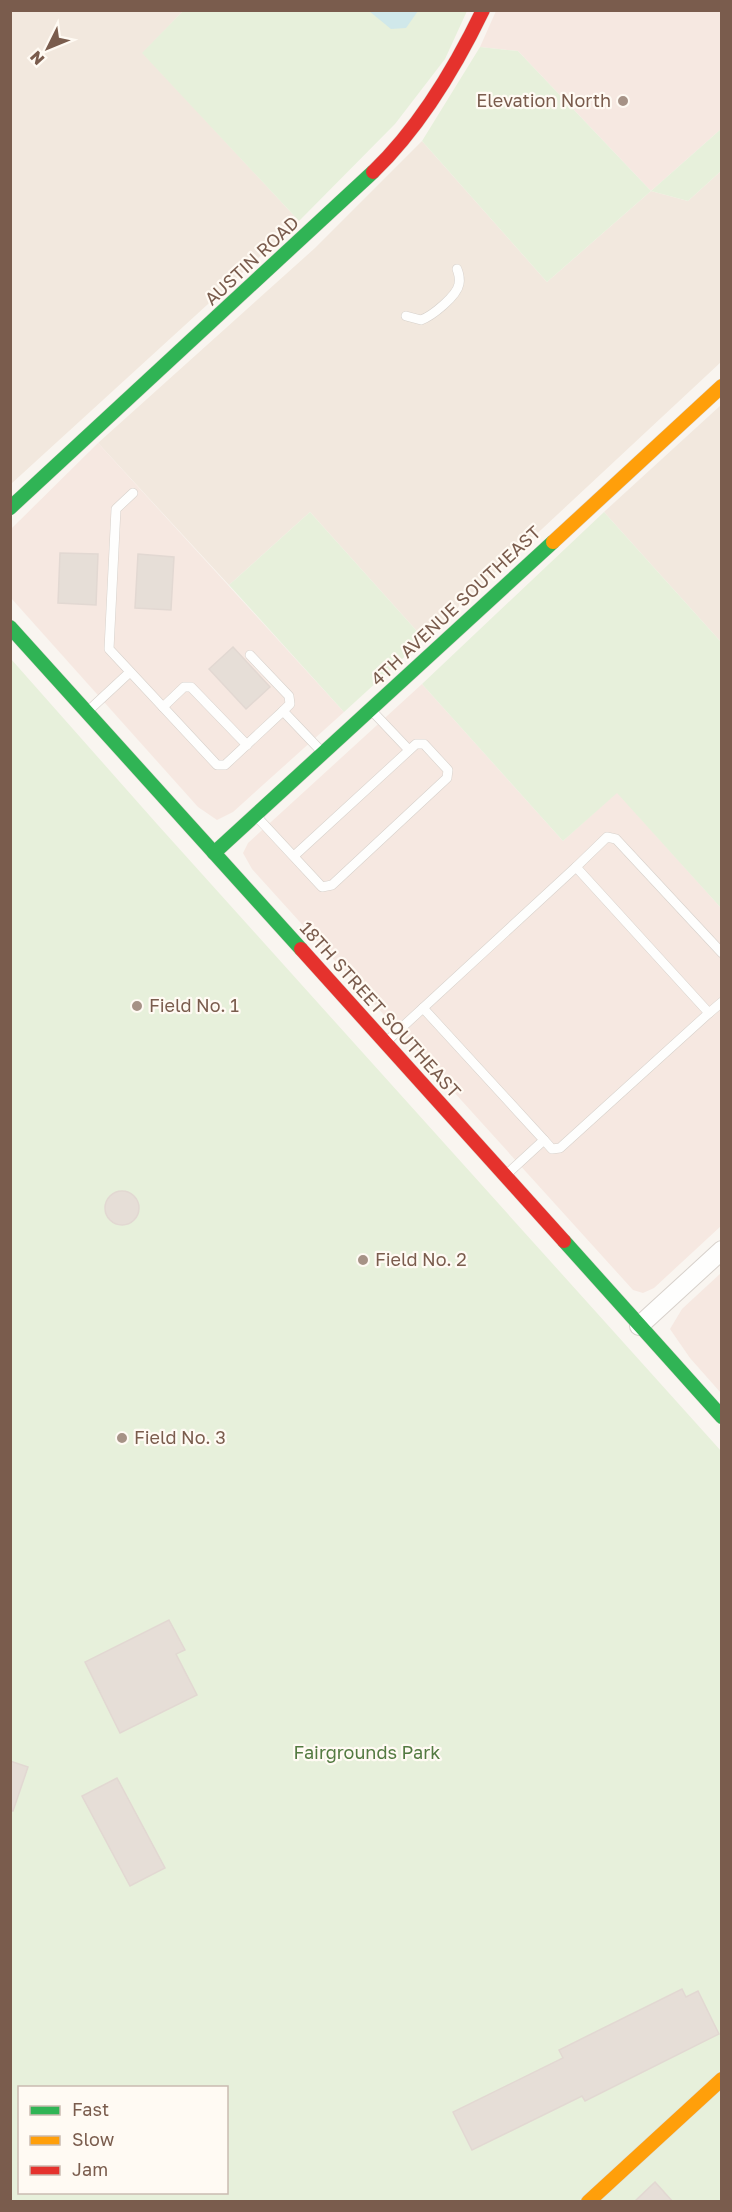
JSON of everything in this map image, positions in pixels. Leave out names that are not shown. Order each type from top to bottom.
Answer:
[{"type":"street","name":"AUSTIN ROAD","points":[[10,508],[383,162],[425,112],[449,76],[483,10]]},
{"type":"street","name":"4TH AVENUE SOUTHEAST","points":[[214,853],[722,386]]},
{"type":"street","name":"18TH STREET SOUTHEAST","points":[[10,627],[722,1417]]},
{"type":"street","points":[[639,1326],[722,1250]]},
{"type":"street","points":[[588,2202],[722,2079]]},
{"type":"lane","points":[[406,316],[421,320],[435,312],[456,292],[459,285],[457,269]]},
{"type":"lane","points":[[133,493],[116,509],[109,649],[217,765],[225,765],[290,704],[289,696],[250,655]]},
{"type":"lane","points":[[87,712],[130,672]]},
{"type":"lane","points":[[163,707],[184,687],[191,687],[246,746]]},
{"type":"lane","points":[[370,709],[409,750]]},
{"type":"lane","points":[[283,711],[323,753]]},
{"type":"lane","points":[[255,815],[322,887],[332,885],[447,778],[448,770],[424,744],[416,744],[294,856]]},
{"type":"lane","points":[[385,1043],[607,837],[616,839],[722,953]]},
{"type":"lane","points":[[576,867],[709,1013]]},
{"type":"lane","points":[[423,1008],[552,1149],[560,1148],[722,1002]]},
{"type":"lane","points":[[505,1176],[544,1140]]},
{"type":"shaded area","points":[[11,11],[183,11],[143,53],[299,221],[11,484]]},
{"type":"shaded area","points":[[496,11],[721,11],[721,129],[651,191],[518,51],[480,47]]},
{"type":"shaded area","points":[[422,141],[547,282],[651,191],[688,201],[721,171],[721,362],[424,639],[310,512],[229,585],[98,443],[315,248]]},
{"type":"shaded area","points":[[721,405],[721,642],[604,512]]},
{"type":"shaded area","points":[[98,443],[344,712],[233,812],[217,820],[198,807],[11,598],[11,529]]},
{"type":"shaded area","points":[[422,684],[563,841],[617,792],[721,908],[721,1226],[654,1288],[643,1293],[633,1290],[252,869],[243,853],[248,843]]},
{"type":"shaded area","points":[[721,1273],[721,1393],[690,1358],[670,1329],[682,1309]]},
{"type":"green space","points":[[183,11],[467,11],[445,59],[395,124],[299,221],[142,53]]},
{"type":"green space","points":[[480,47],[518,51],[651,191],[547,282],[422,141]]},
{"type":"green space","points":[[721,129],[721,171],[688,201],[651,191]]},
{"type":"green space","points":[[310,512],[424,639],[344,712],[229,585]]},
{"type":"green space","points":[[604,512],[721,642],[721,908],[617,793],[563,841],[422,684]]},
{"type":"green space","name":"Fairgrounds Park","points":[[11,659],[722,1452],[721,2201],[11,2201]]},
{"type":"water","points":[[369,11],[418,11],[406,28],[391,29]]},
{"type":"building","points":[[60,553],[98,554],[96,605],[58,603]]},
{"type":"building","points":[[138,554],[174,557],[171,610],[135,608]]},
{"type":"building","points":[[233,647],[270,687],[246,709],[209,669]]},
{"type":"building","points":[[122,1191],[134,1196],[139,1208],[134,1220],[122,1225],[110,1220],[105,1208],[110,1196]]},
{"type":"building","points":[[169,1620],[185,1650],[176,1654],[197,1695],[120,1733],[85,1662]]},
{"type":"building","points":[[10,1761],[28,1767],[13,1811],[10,1811]]},
{"type":"building","points":[[117,1778],[165,1868],[130,1886],[82,1796]]},
{"type":"building","points":[[682,1989],[686,1997],[698,1991],[719,2034],[585,2101],[582,2096],[472,2150],[453,2112],[563,2058],[559,2050]]},
{"type":"building","points":[[655,2182],[673,2202],[634,2202]]},
{"type":"traffic: fast","points":[[10,508],[373,172]]},
{"type":"traffic: fast","points":[[214,853],[553,542]]},
{"type":"traffic: fast","points":[[10,627],[301,949]]},
{"type":"traffic: fast","points":[[564,1241],[722,1417]]},
{"type":"traffic: slow","points":[[553,542],[722,386]]},
{"type":"traffic: slow","points":[[588,2202],[722,2079]]},
{"type":"traffic: jam","points":[[373,172],[406,136],[435,96],[483,10]]},
{"type":"traffic: jam","points":[[301,949],[564,1241]]},
{"type":"place","name":"Elevation North","points":[[623,101]]},
{"type":"place","name":"Field No. 1","points":[[137,1006]]},
{"type":"place","name":"Field No. 2","points":[[363,1260]]},
{"type":"place","name":"Field No. 3","points":[[122,1438]]}]
